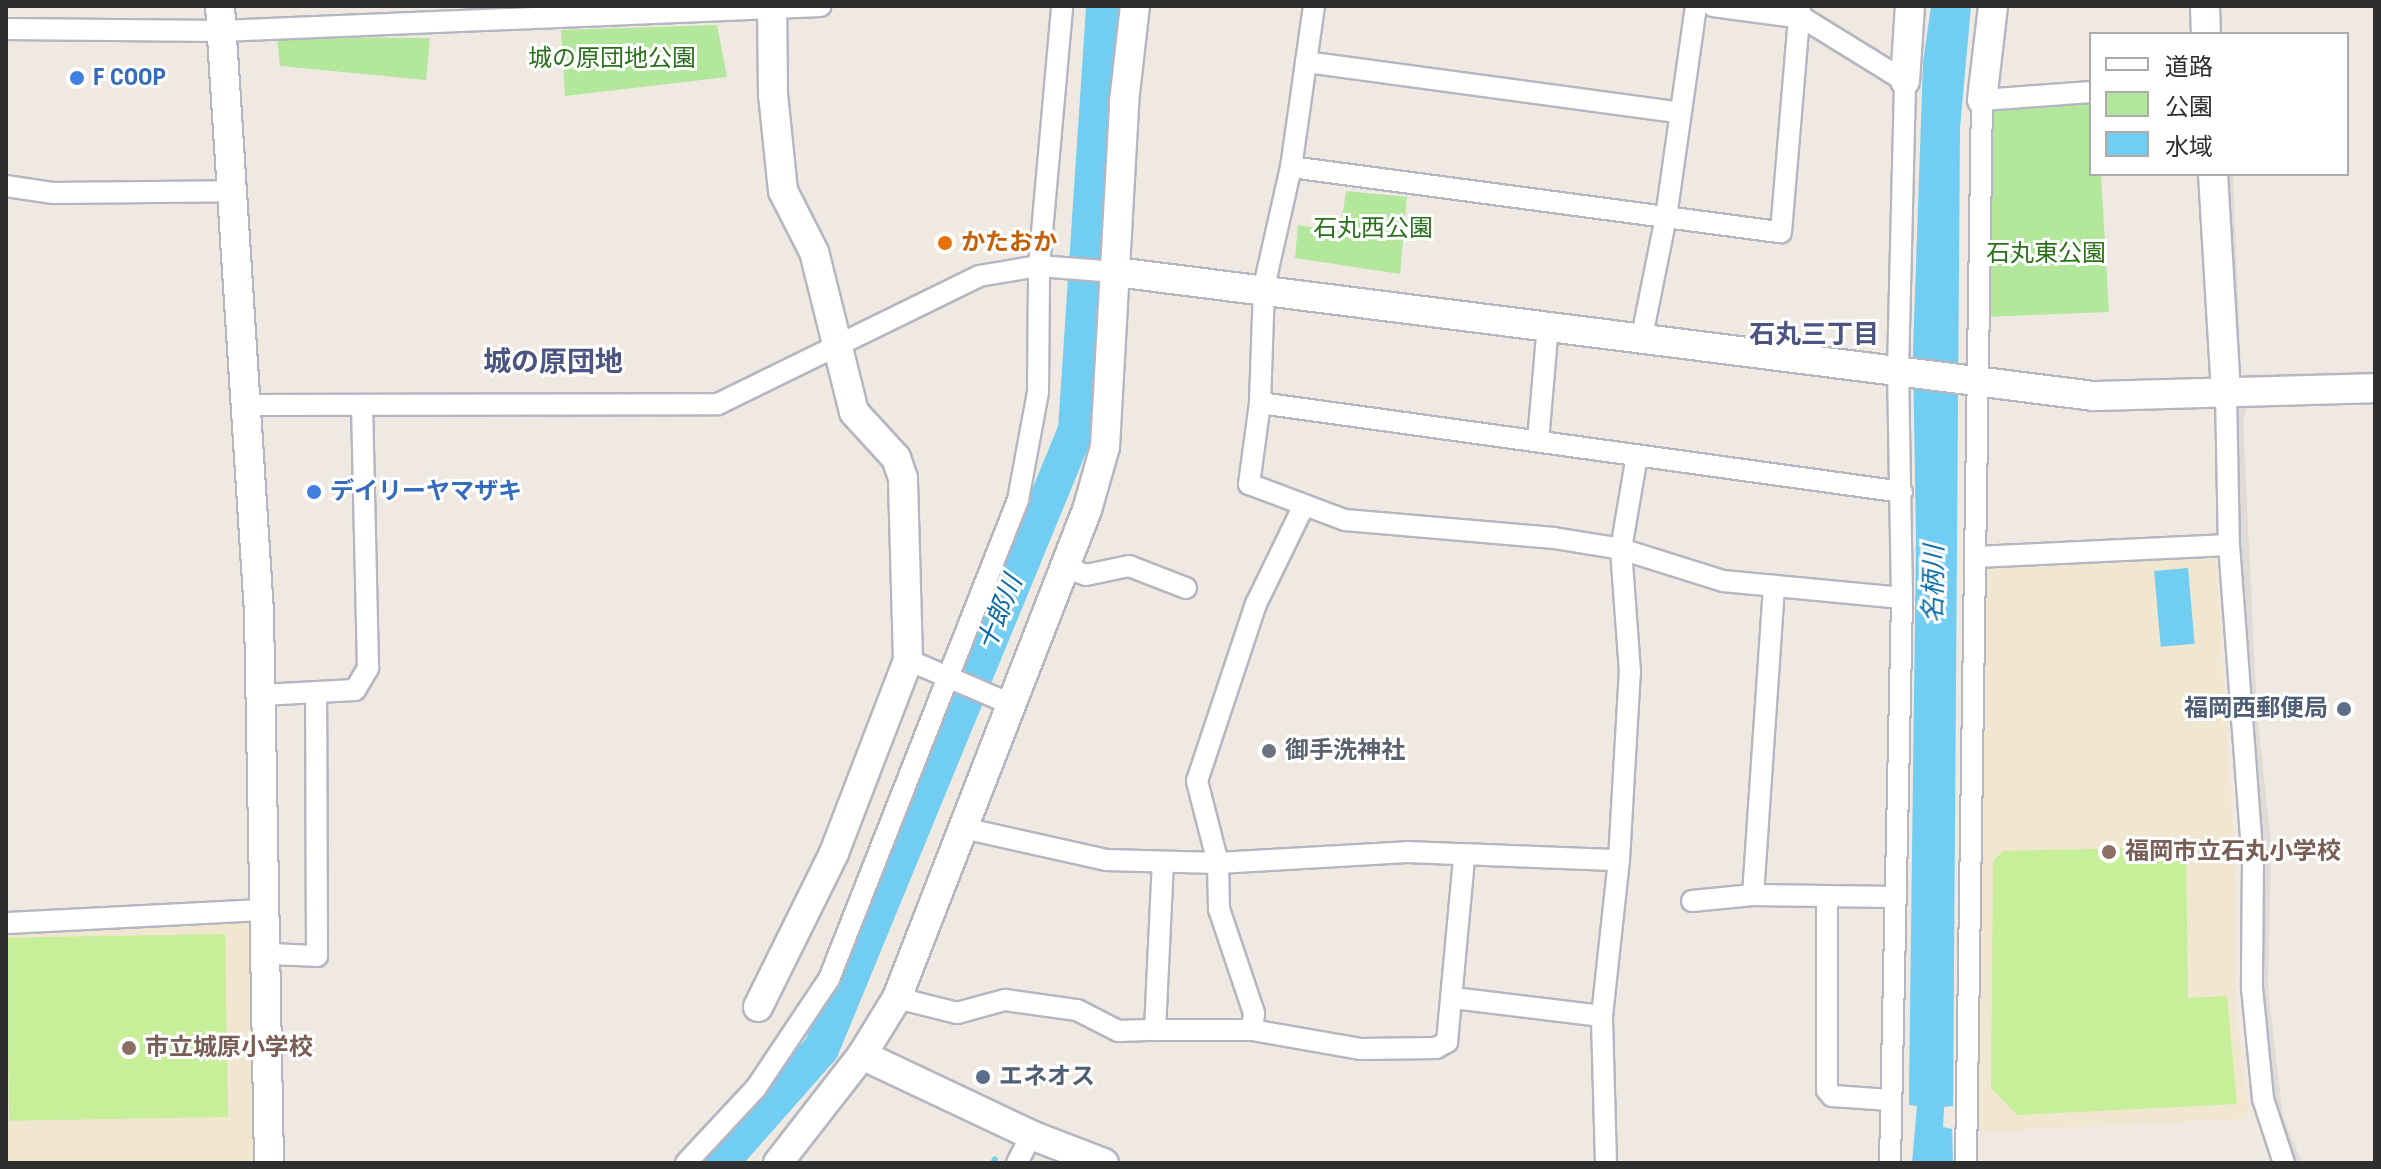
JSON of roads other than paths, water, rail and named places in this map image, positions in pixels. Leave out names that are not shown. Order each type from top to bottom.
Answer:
[{"type":"street","points":[[6,29],[221,18],[820,6]]},
{"type":"street","points":[[686,1163],[756,1088],[829,979],[1018,500],[1038,392],[1039,266],[1062,6]]},
{"type":"street","points":[[778,1163],[862,1055],[897,998],[1065,568],[1105,447],[1124,102],[1135,6]]},
{"type":"street","points":[[1314,6],[1291,167],[1264,287],[1260,403],[1249,484],[1345,520],[1554,538],[1621,549],[1723,581],[1902,598]]},
{"type":"street","points":[[1642,336],[1666,217],[1678,112],[1696,6]]},
{"type":"street","points":[[1713,6],[1802,12],[1905,81]]},
{"type":"street","points":[[1890,1163],[1902,598],[1898,371],[1905,81],[1910,6]]},
{"type":"street","points":[[1966,1163],[1976,557],[1975,381],[1982,100],[1993,6]]},
{"type":"street","points":[[2205,6],[2206,32]]},
{"type":"street","points":[[758,1007],[834,853],[908,660],[903,478],[896,458],[854,412],[814,252],[783,191],[773,95],[772,7]]},
{"type":"street","points":[[1291,167],[1781,232],[1802,12]]},
{"type":"street","points":[[221,18],[261,695],[268,954],[269,1163]]},
{"type":"street","points":[[1306,62],[1678,112]]},
{"type":"street","points":[[1982,100],[2089,92]]},
{"type":"street","points":[[2213,176],[2226,393],[2229,545],[2253,861],[2252,988],[2263,1099],[2284,1163]]},
{"type":"street","points":[[6,186],[53,193],[231,191]]},
{"type":"street","points":[[244,405],[718,404],[952,287],[979,276],[1039,266],[1264,287],[2093,396],[2375,388]]},
{"type":"street","points":[[1538,441],[1548,324]]},
{"type":"street","points":[[1260,403],[1902,492]]},
{"type":"street","points":[[261,695],[355,690],[368,668],[362,405]]},
{"type":"street","points":[[1606,1163],[1602,1016],[1619,860],[1630,672],[1621,549],[1637,455]]},
{"type":"street","points":[[1252,1030],[1254,1013],[1219,909],[1218,863],[1197,781],[1256,604],[1304,505]]},
{"type":"street","points":[[1976,557],[2229,545]]},
{"type":"street","points":[[1065,568],[1086,575],[1129,566],[1186,588]]},
{"type":"street","points":[[1753,895],[1774,586]]},
{"type":"street","points":[[908,660],[1013,705]]},
{"type":"street","points":[[268,954],[317,956],[316,694]]},
{"type":"street","points":[[963,828],[1106,860],[1218,863],[1407,852],[1464,857],[1619,860]]},
{"type":"street","points":[[897,998],[957,1013],[1005,1000],[1077,1010],[1118,1031],[1252,1030],[1361,1049],[1436,1048],[1447,1042],[1453,998],[1451,971],[1464,857]]},
{"type":"street","points":[[1155,1030],[1163,862]]},
{"type":"street","points":[[1692,901],[1753,895],[1895,897]]},
{"type":"street","points":[[1827,896],[1827,1090],[1832,1096],[1891,1100]]},
{"type":"street","points":[[6,923],[267,910]]},
{"type":"street","points":[[1453,998],[1602,1016]]},
{"type":"street","points":[[862,1055],[1031,1135],[1104,1163]]},
{"type":"street","points":[[1017,1163],[1031,1135]]},
{"type":"water","name":"名柄川","points":[[1931,6],[1971,6],[1960,128],[1953,1106],[1944,1107],[1943,1127],[1952,1129],[1953,1163],[1912,1163],[1917,1106],[1909,1105],[1916,540],[1913,351],[1923,63]]},
{"type":"water","points":[[2188,568],[2195,644],[2161,647],[2154,571]]},
{"type":"waterway","name":"十郎川","points":[[720,1163],[821,1049],[1076,430],[1104,6]]},
{"type":"waterway","points":[[993,1163],[995,1159]]},
{"type":"place","name":"F COOP","points":[[77,78]]},
{"type":"place","name":"かたおか","points":[[945,243]]},
{"type":"place","name":"デイリーヤマザキ","points":[[314,492]]},
{"type":"place","name":"福岡西郵便局","points":[[2344,709]]},
{"type":"place","name":"御手洗神社","points":[[1269,751]]},
{"type":"place","name":"福岡市立石丸小学校","points":[[2109,852]]},
{"type":"place","name":"市立城原小学校","points":[[129,1048]]},
{"type":"place","name":"エネオス","points":[[983,1077]]},
{"type":"district","name":"石丸三丁目","points":[[1814,335]]},
{"type":"district","name":"城の原団地","points":[[553,362]]},
{"type":"park label","name":"城の原団地公園","points":[[612,59]]},
{"type":"park label","name":"石丸西公園","points":[[1373,229]]},
{"type":"park label","name":"石丸東公園","points":[[2046,254]]}]
